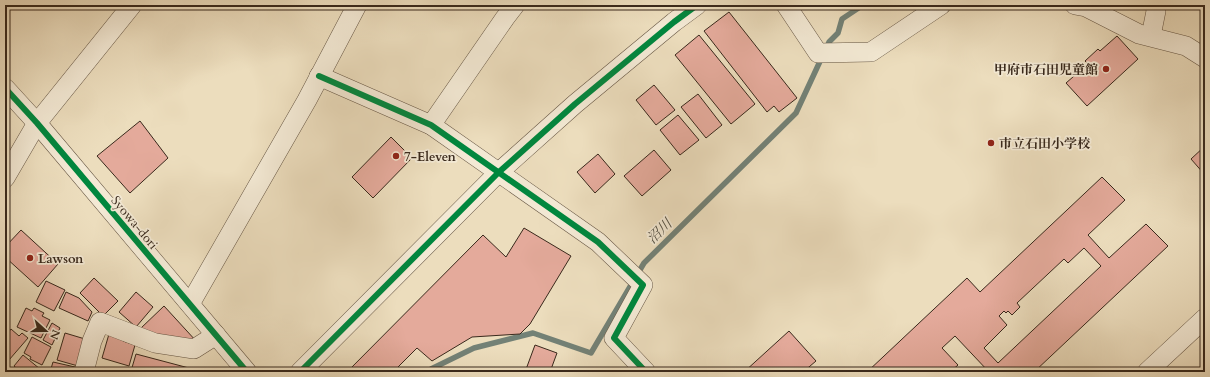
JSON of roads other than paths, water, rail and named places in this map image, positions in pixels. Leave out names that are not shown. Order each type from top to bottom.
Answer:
[{"type":"street","points":[[5,178],[37,123],[132,5]]},
{"type":"street","points":[[190,304],[303,107],[357,5]]},
{"type":"street","points":[[431,125],[505,18],[516,5]]},
{"type":"street","points":[[300,372],[499,172],[575,104],[674,22],[697,5]]},
{"type":"street","points":[[786,5],[818,53],[871,52],[940,5]]},
{"type":"street","points":[[1075,5],[1086,7],[1139,34],[1186,46],[1205,58]]},
{"type":"street","points":[[1151,36],[1156,11],[1155,5]]},
{"type":"street","points":[[319,76],[431,125],[598,242],[644,285],[614,338],[626,363],[646,372]]},
{"type":"street","name":"Syowa-dori","points":[[5,88],[37,123],[247,372]]},
{"type":"street","points":[[1147,372],[1205,318]]},
{"type":"street","points":[[84,372],[92,341],[100,322],[155,343],[194,349],[216,335]]},
{"type":"waterway","name":"沼川","points":[[826,49],[829,42],[838,33],[842,19],[863,5]]},
{"type":"waterway","name":"沼川","points":[[429,372],[431,369],[474,348],[533,333],[591,353],[644,263],[796,113],[822,57]]},
{"type":"place","name":"甲府市石田児童館","points":[[1106,69]]},
{"type":"place","name":"市立石田小学校","points":[[991,143]]},
{"type":"place","name":"7-Eleven","points":[[396,156]]},
{"type":"place","name":"Lawson","points":[[30,258]]}]
